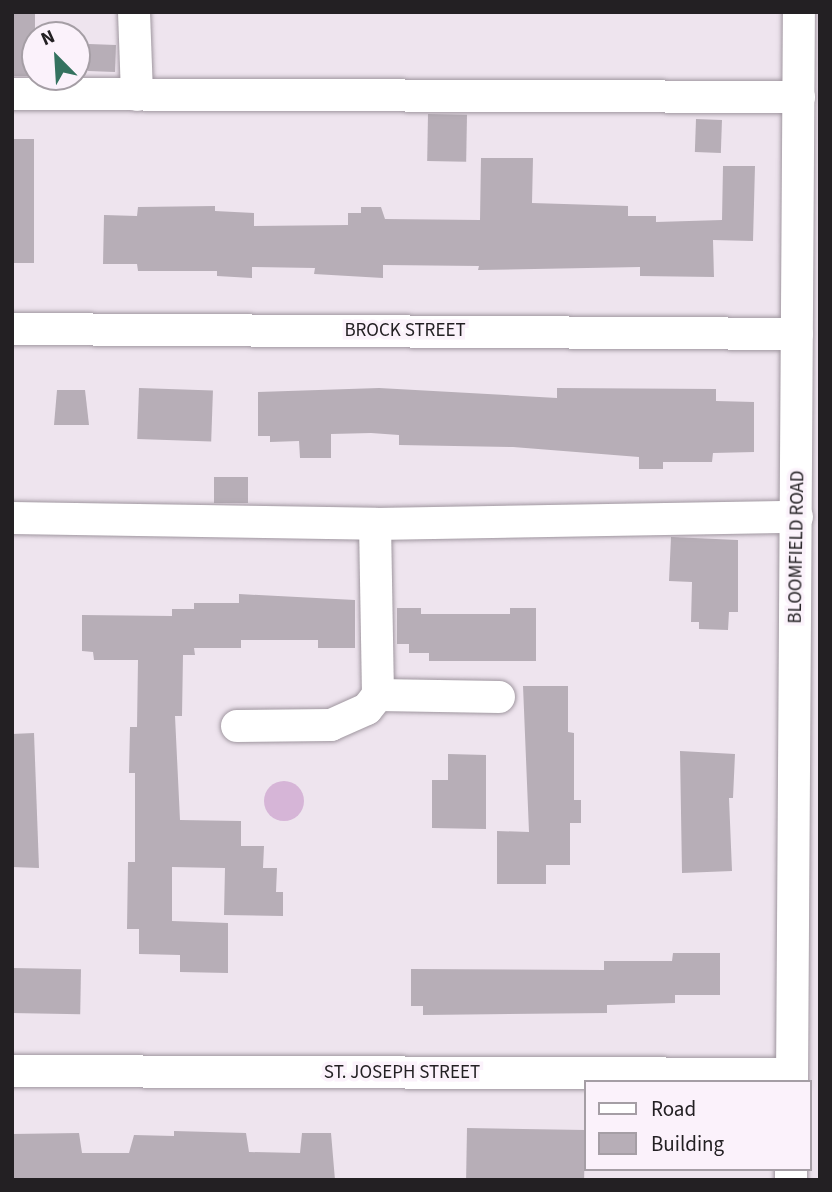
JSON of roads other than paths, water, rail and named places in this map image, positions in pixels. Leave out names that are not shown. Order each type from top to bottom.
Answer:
[{"type":"street","points":[[134,12],[137,95]]},
{"type":"street","name":"BLOOMFIELD ROAD","points":[[792,1078],[806,964],[808,609],[797,517],[809,437],[797,334],[799,12]]},
{"type":"street","points":[[12,94],[799,97]]},
{"type":"street","name":"BROCK STREET","points":[[12,329],[797,334]]},
{"type":"street","points":[[12,518],[375,524],[797,517]]},
{"type":"street","points":[[237,726],[331,725],[367,709],[378,695],[375,524]]},
{"type":"street","points":[[378,695],[499,697]]},
{"type":"street","name":"ST. JOSEPH STREET","points":[[12,1071],[792,1078]]}]
